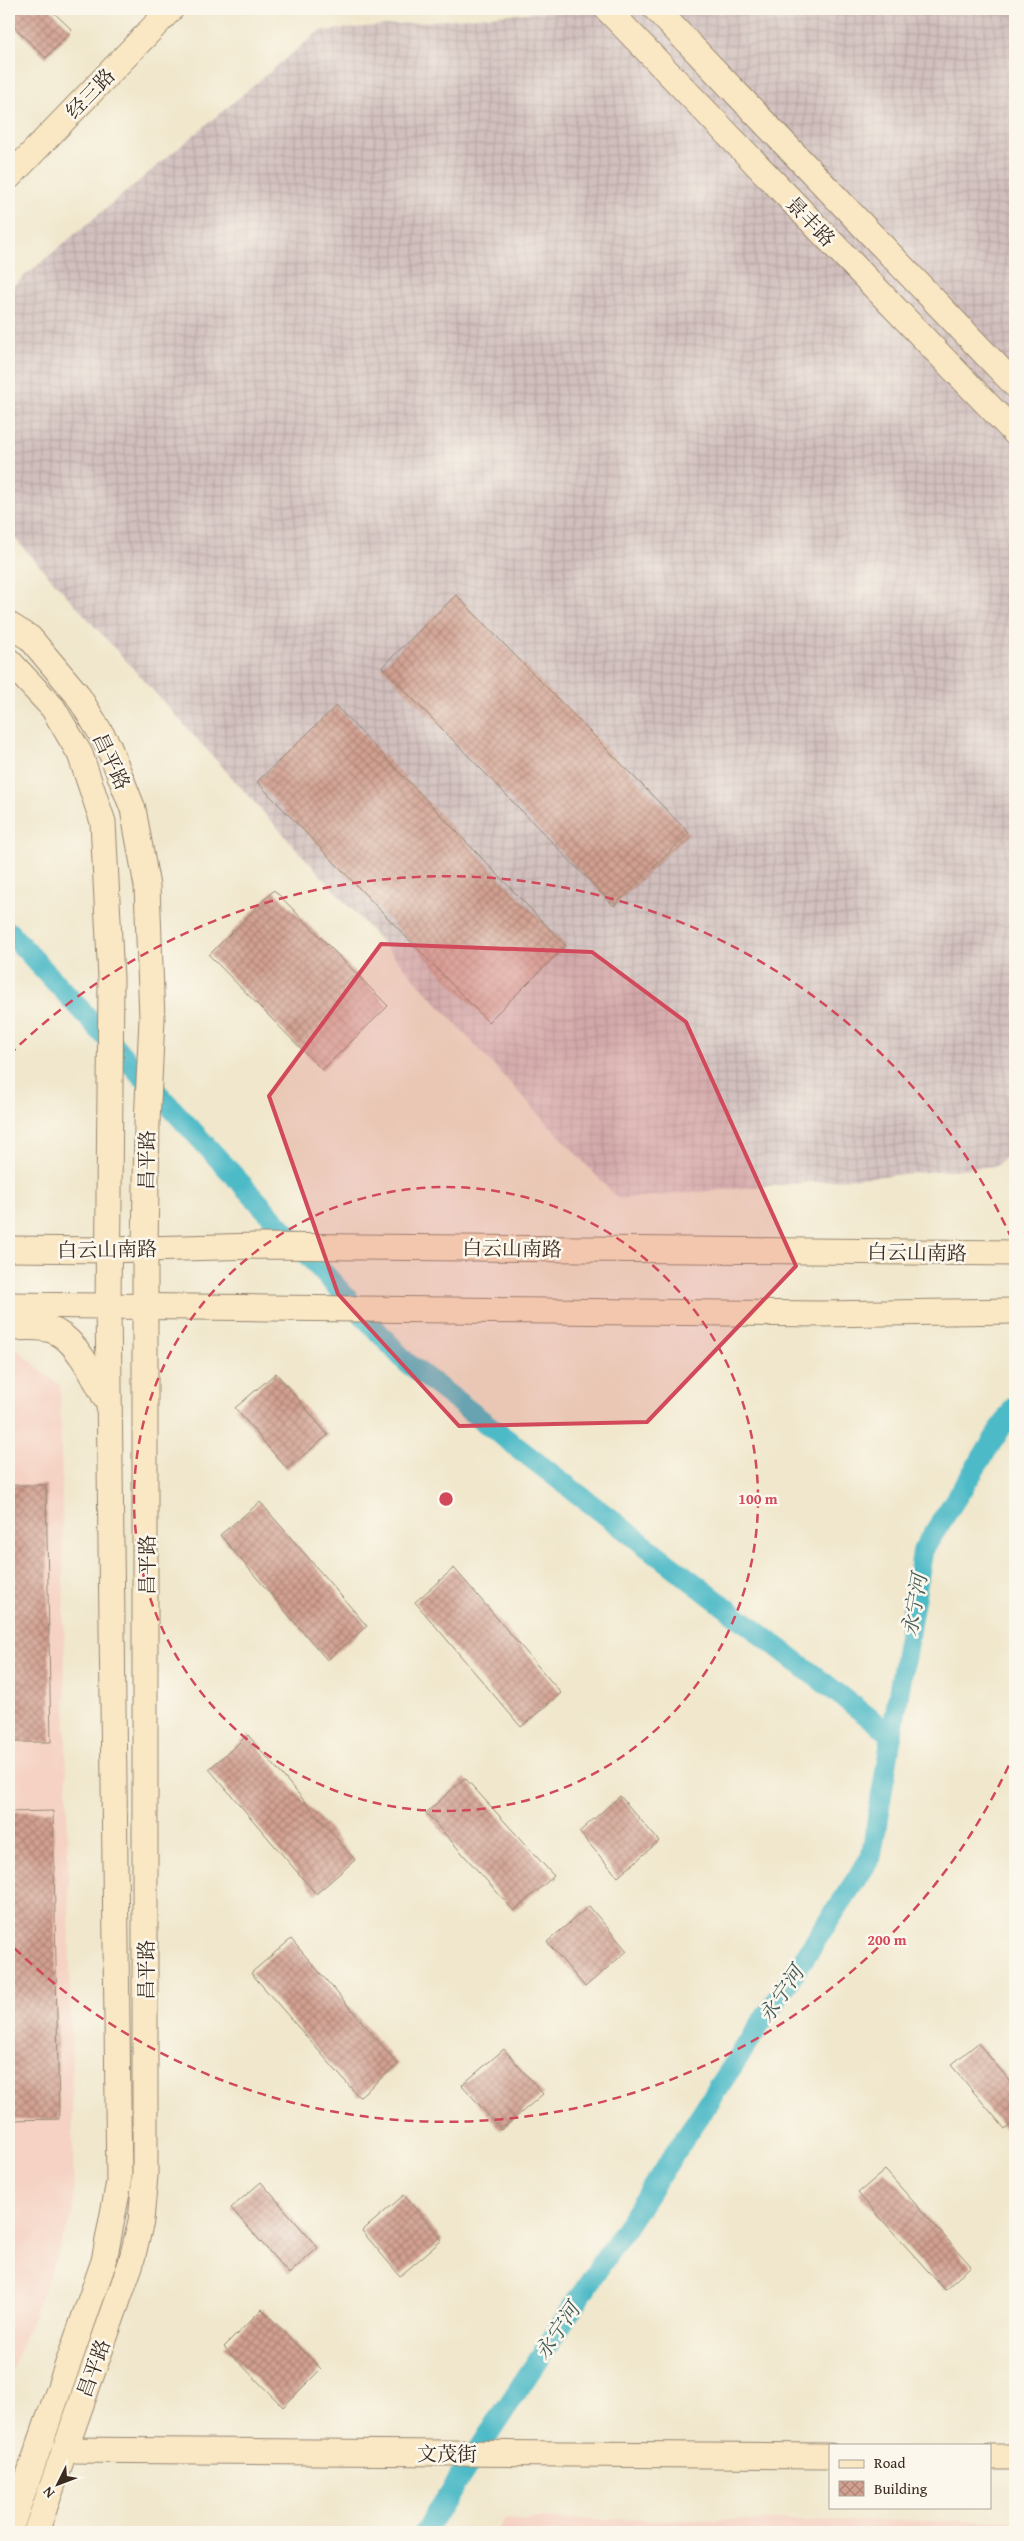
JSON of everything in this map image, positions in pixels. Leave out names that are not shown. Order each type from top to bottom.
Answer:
[{"type":"main road","name":"经三路","points":[[9,177],[171,9]]},
{"type":"main road","name":"景丰路","points":[[607,9],[1015,433]]},
{"type":"main road","name":"景丰路","points":[[656,9],[1015,385]]},
{"type":"main road","name":"昌平路","points":[[9,625],[30,638],[77,694],[108,745],[133,809],[147,886],[152,1019],[147,1123],[145,1249],[145,2175],[141,2221],[131,2263],[36,2532]]},
{"type":"main road","name":"昌平路","points":[[9,660],[58,715],[80,754],[103,822],[111,979],[108,1306],[119,2182],[104,2260],[9,2532]]},
{"type":"main road","name":"白云山南路","points":[[9,1249],[108,1250],[257,1246],[1015,1253]]},
{"type":"main road","points":[[9,1305],[820,1314],[1015,1311]]},
{"type":"main road","points":[[9,1328],[46,1329],[59,1333],[87,1362],[109,1406]]},
{"type":"main road","name":"文茂街","points":[[64,2450],[829,2456]]},
{"type":"main road","points":[[992,2457],[1015,2457]]},
{"type":"highlighted area","points":[[381,944],[592,952],[686,1022],[796,1266],[647,1422],[459,1426],[338,1294],[269,1096]]},
{"type":"shaded area","points":[[570,9],[1015,9],[1015,1149],[996,1166],[618,1199],[483,1054],[9,532],[9,289],[319,31]]},
{"type":"shaded area","points":[[9,1343],[60,1386],[74,2210],[9,2377]]},
{"type":"shaded area","points":[[505,2519],[1015,2521],[1015,2532],[497,2532]]},
{"type":"building","points":[[9,9],[50,9],[72,30],[46,58],[9,22]]},
{"type":"building","points":[[456,595],[689,833],[614,906],[382,667]]},
{"type":"building","points":[[336,706],[566,946],[488,1022],[257,782]]},
{"type":"building","points":[[274,890],[388,1006],[322,1070],[209,955]]},
{"type":"building","points":[[276,1373],[328,1435],[287,1469],[235,1408]]},
{"type":"building","points":[[9,1485],[46,1485],[51,1742],[9,1742]]},
{"type":"building","points":[[260,1502],[367,1626],[327,1660],[220,1535]]},
{"type":"building","points":[[454,1568],[561,1693],[521,1727],[415,1602]]},
{"type":"building","points":[[248,1735],[355,1860],[316,1894],[209,1769]]},
{"type":"building","points":[[465,1778],[554,1876],[514,1911],[426,1813]]},
{"type":"building","points":[[620,1796],[659,1841],[618,1877],[579,1832]]},
{"type":"building","points":[[53,1811],[59,2119],[9,2120],[9,1812]]},
{"type":"building","points":[[589,1906],[627,1951],[585,1987],[547,1942]]},
{"type":"building","points":[[291,1939],[398,2064],[359,2097],[251,1973]]},
{"type":"building","points":[[978,2043],[1015,2087],[1015,2120],[1005,2129],[951,2065]]},
{"type":"building","points":[[504,2049],[543,2094],[501,2130],[462,2085]]},
{"type":"building","points":[[885,2170],[971,2266],[945,2290],[858,2193]]},
{"type":"building","points":[[261,2182],[318,2248],[289,2274],[231,2208]]},
{"type":"building","points":[[404,2195],[442,2240],[400,2276],[362,2231]]},
{"type":"building","points":[[262,2309],[321,2369],[283,2407],[224,2347]]},
{"type":"waterway","points":[[9,932],[406,1362],[892,1735]]},
{"type":"waterway","name":"永宁河","points":[[424,2532],[871,1857],[923,1550],[1015,1406]]}]
